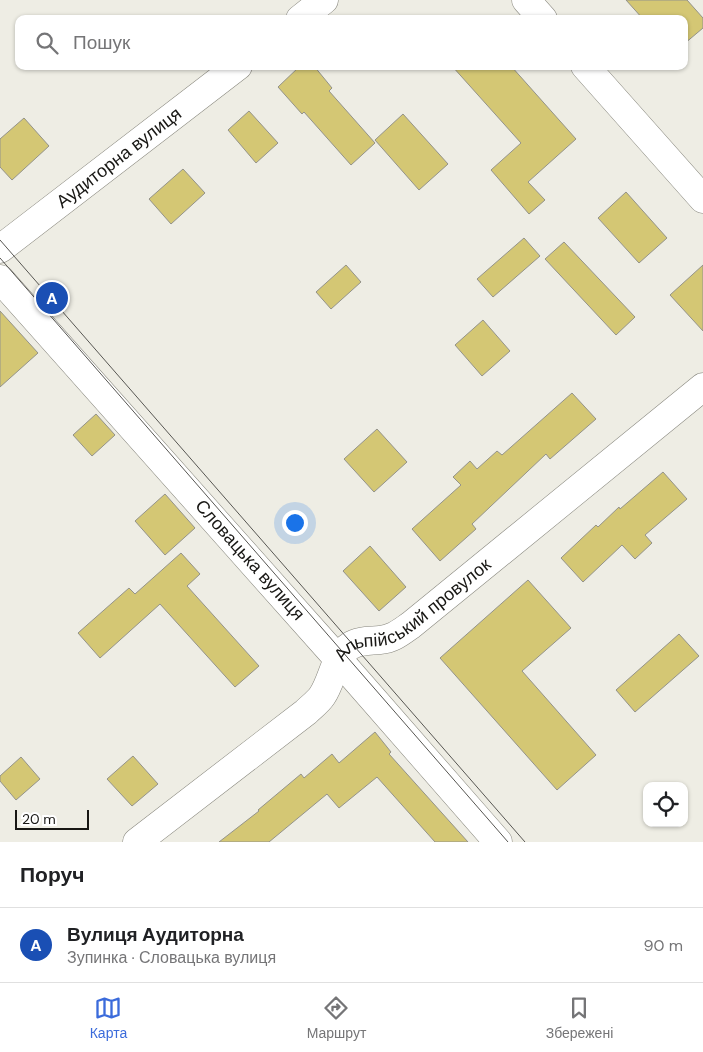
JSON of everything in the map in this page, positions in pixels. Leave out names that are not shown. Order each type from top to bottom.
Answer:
[{"type":"street","points":[[305,15],[324,0]]},
{"type":"street","points":[[526,0],[539,15]]},
{"type":"street","name":"Аудиторна вулиця","points":[[0,249],[233,70]]},
{"type":"street","points":[[589,70],[703,199]]},
{"type":"street","name":"Словацька вулиця","points":[[0,279],[498,842]]},
{"type":"street","name":"Альпійський провулок","points":[[138,842],[306,712],[321,697],[332,677],[342,652],[351,645],[365,640],[382,640],[396,636],[411,625],[703,387]]},
{"type":"building","points":[[626,0],[687,0],[703,18],[703,28],[688,41],[688,15],[639,15]]},
{"type":"building","points":[[296,70],[317,70],[332,88],[329,91],[375,143],[351,165],[304,112],[302,114],[278,87]]},
{"type":"building","points":[[456,70],[515,70],[576,139],[528,182],[545,200],[529,214],[491,170],[521,143]]},
{"type":"building","points":[[249,111],[278,143],[256,163],[228,130]]},
{"type":"building","points":[[403,114],[448,164],[419,190],[375,140]]},
{"type":"building","points":[[24,118],[49,146],[12,180],[0,167],[0,139]]},
{"type":"building","points":[[183,169],[205,193],[171,224],[149,199]]},
{"type":"building","points":[[626,192],[667,238],[639,263],[598,218]]},
{"type":"building","points":[[524,238],[540,256],[493,297],[477,279]]},
{"type":"building","points":[[564,242],[635,317],[616,335],[545,259]]},
{"type":"building","points":[[346,265],[361,282],[331,309],[316,292]]},
{"type":"building","points":[[703,265],[703,331],[670,295]]},
{"type":"building","points":[[0,311],[38,353],[0,387]]},
{"type":"building","points":[[483,320],[510,351],[482,376],[455,345]]},
{"type":"building","points":[[572,393],[596,419],[550,459],[546,454],[472,524],[476,529],[440,561],[412,529],[461,485],[453,477],[470,461],[477,469],[497,451],[502,455]]},
{"type":"building","points":[[96,414],[115,435],[92,456],[73,435]]},
{"type":"building","points":[[377,429],[407,462],[374,492],[344,459]]},
{"type":"building","points":[[663,472],[687,499],[645,535],[652,543],[635,559],[622,545],[583,582],[561,558],[596,525],[598,527],[619,507],[620,509]]},
{"type":"building","points":[[165,494],[195,528],[165,555],[135,521]]},
{"type":"building","points":[[370,546],[406,587],[379,611],[343,571]]},
{"type":"building","points":[[181,553],[200,574],[187,586],[259,666],[235,687],[160,604],[100,658],[78,633],[129,588],[135,594]]},
{"type":"building","points":[[528,580],[571,628],[522,671],[596,755],[557,790],[440,658]]},
{"type":"building","points":[[679,634],[699,656],[635,712],[616,690]]},
{"type":"building","points":[[375,732],[391,752],[389,754],[468,842],[435,842],[377,777],[339,808],[327,794],[269,842],[219,842],[259,811],[301,774],[304,778],[332,754],[339,763]]},
{"type":"building","points":[[133,756],[158,784],[132,806],[107,779]]},
{"type":"building","points":[[21,757],[40,779],[16,800],[0,781],[0,776]]},
{"type":"tram line","points":[[0,240],[525,842]]},
{"type":"tram line","points":[[0,258],[508,842]]},
{"type":"place","name":"Вулиця Аудиторна","points":[[52,298]]}]
